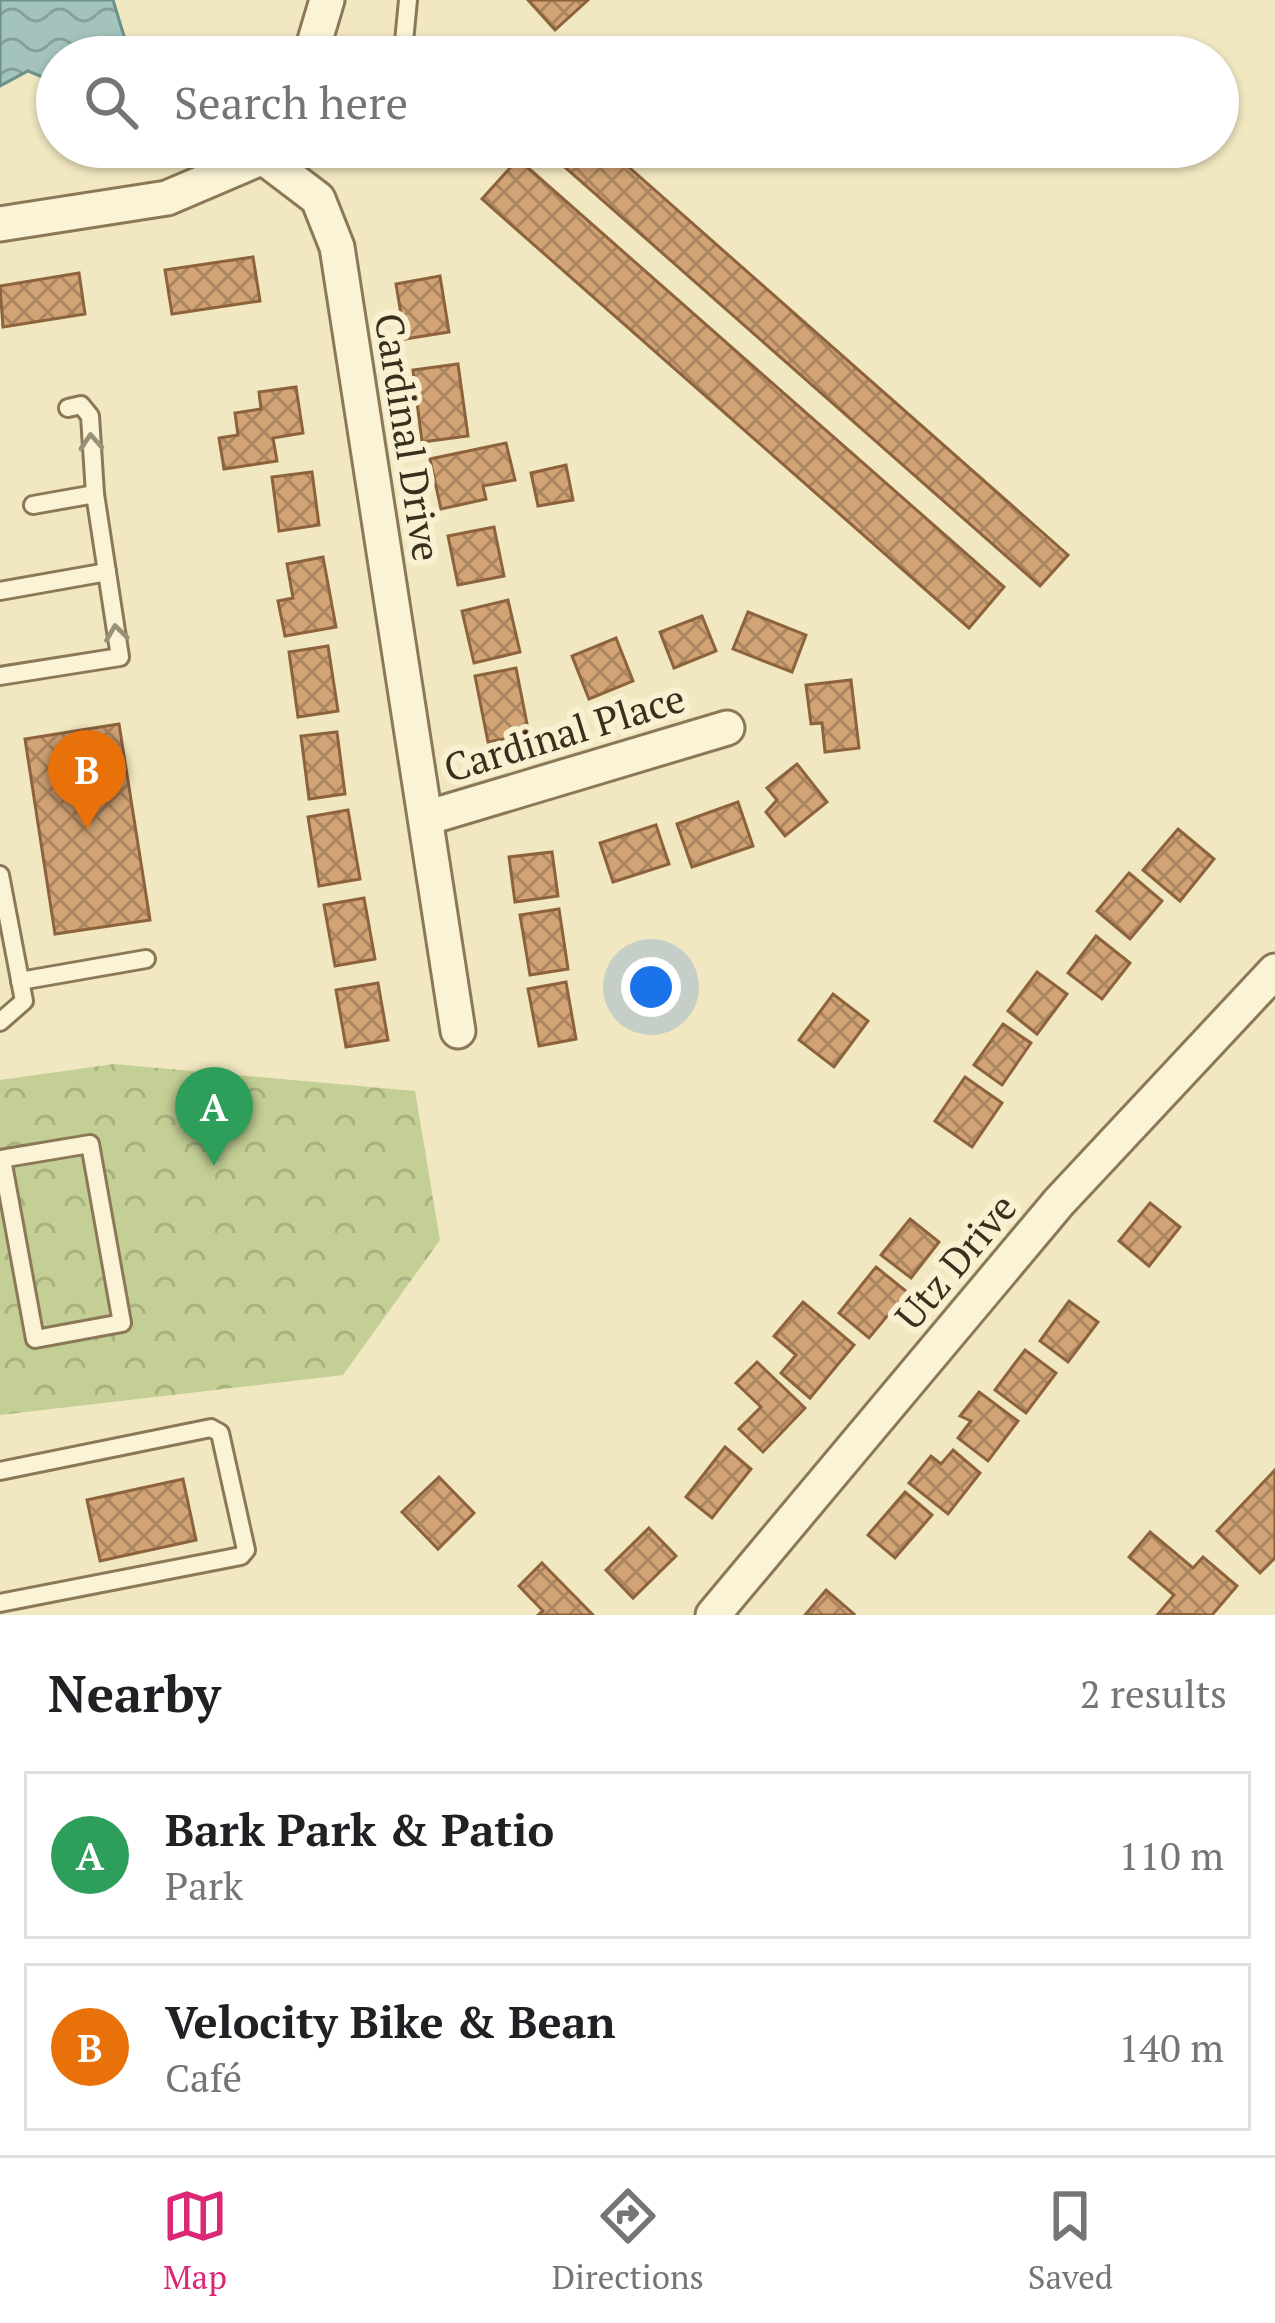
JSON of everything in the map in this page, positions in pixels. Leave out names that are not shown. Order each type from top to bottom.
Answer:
[{"type":"street","points":[[320,36],[327,0]]},
{"type":"street","name":"Cardinal Drive","points":[[0,224],[167,198],[231,168]]},
{"type":"street","name":"Cardinal Drive","points":[[283,168],[318,199],[337,247],[458,1031]]},
{"type":"street","name":"Cardinal Place","points":[[426,818],[727,728]]},
{"type":"street","name":"Utz Drive","points":[[712,1615],[1059,1202],[1275,971]]},
{"type":"lane","points":[[405,36],[408,0]]},
{"type":"lane","points":[[0,676],[120,657],[94,494],[90,416],[81,405],[68,408]]},
{"type":"lane","points":[[33,505],[94,494]]},
{"type":"lane","points":[[0,591],[107,572]]},
{"type":"lane","points":[[0,875],[24,1001],[0,1022]]},
{"type":"lane","points":[[20,981],[146,959]]},
{"type":"lane","points":[[90,1144],[122,1323],[34,1339],[1,1159],[90,1144]]},
{"type":"lane","points":[[0,1471],[211,1428],[220,1433],[246,1550],[241,1556],[0,1603]]},
{"type":"green space","points":[[114,1064],[415,1091],[440,1240],[343,1375],[0,1415],[0,1080]]},
{"type":"water","points":[[0,0],[113,0],[124,36],[36,36],[36,74],[28,71],[0,86]]},
{"type":"building","points":[[528,0],[588,0],[555,30]]},
{"type":"building","points":[[510,168],[528,168],[1004,587],[969,628],[482,199]]},
{"type":"building","points":[[566,168],[630,168],[1068,555],[1040,586]]},
{"type":"building","points":[[253,257],[260,301],[172,314],[165,270]]},
{"type":"building","points":[[79,273],[85,314],[3,327],[0,286]]},
{"type":"building","points":[[440,276],[449,332],[405,339],[396,284]]},
{"type":"building","points":[[458,364],[468,436],[422,442],[413,370]]},
{"type":"building","points":[[296,387],[303,433],[273,438],[277,461],[224,469],[219,438],[238,435],[235,413],[261,409],[259,392]]},
{"type":"building","points":[[506,443],[515,480],[483,486],[486,499],[441,509],[430,459]]},
{"type":"building","points":[[566,465],[573,500],[538,506],[531,473]]},
{"type":"building","points":[[312,472],[319,525],[279,531],[272,477]]},
{"type":"building","points":[[494,527],[504,576],[458,585],[448,536]]},
{"type":"building","points":[[323,557],[336,627],[285,636],[278,601],[293,598],[287,564]]},
{"type":"building","points":[[508,600],[520,652],[474,663],[462,611]]},
{"type":"building","points":[[748,612],[806,635],[792,672],[733,649]]},
{"type":"building","points":[[702,616],[716,651],[674,668],[660,632]]},
{"type":"building","points":[[616,638],[633,681],[589,699],[572,656]]},
{"type":"building","points":[[328,646],[338,711],[298,717],[289,652]]},
{"type":"building","points":[[516,668],[529,734],[488,742],[475,676]]},
{"type":"building","points":[[851,680],[859,748],[825,752],[822,723],[811,724],[806,685]]},
{"type":"building","points":[[119,724],[150,920],[55,934],[25,739]]},
{"type":"building","points":[[337,732],[345,794],[309,799],[301,736]]},
{"type":"building","points":[[797,764],[827,802],[785,836],[766,812],[777,800],[767,788]]},
{"type":"building","points":[[738,802],[753,846],[692,867],[677,824]]},
{"type":"building","points":[[348,810],[360,879],[319,886],[308,817]]},
{"type":"building","points":[[656,825],[669,864],[613,882],[600,843]]},
{"type":"building","points":[[1178,829],[1214,859],[1180,901],[1143,870]]},
{"type":"building","points":[[552,852],[558,896],[515,902],[509,857]]},
{"type":"building","points":[[1129,873],[1162,901],[1130,939],[1097,911]]},
{"type":"building","points":[[364,898],[375,959],[335,966],[324,905]]},
{"type":"building","points":[[559,909],[568,969],[530,975],[520,915]]},
{"type":"building","points":[[1096,936],[1130,963],[1102,999],[1068,973]]},
{"type":"building","points":[[1037,972],[1067,994],[1037,1034],[1008,1011]]},
{"type":"building","points":[[566,982],[576,1039],[539,1046],[528,989]]},
{"type":"building","points":[[378,983],[388,1040],[346,1047],[336,990]]},
{"type":"building","points":[[833,994],[868,1021],[834,1067],[799,1040]]},
{"type":"building","points":[[1003,1024],[1031,1043],[1002,1085],[974,1065]]},
{"type":"building","points":[[965,1077],[1002,1103],[972,1147],[935,1121]]},
{"type":"building","points":[[1150,1203],[1180,1227],[1149,1266],[1119,1241]]},
{"type":"building","points":[[910,1219],[939,1242],[911,1278],[881,1255]]},
{"type":"building","points":[[876,1267],[907,1292],[869,1338],[839,1313]]},
{"type":"building","points":[[1069,1301],[1098,1322],[1068,1362],[1040,1341]]},
{"type":"building","points":[[803,1302],[854,1345],[810,1398],[781,1373],[796,1355],[774,1336]]},
{"type":"building","points":[[1025,1350],[1056,1373],[1026,1413],[995,1390]]},
{"type":"building","points":[[757,1362],[805,1408],[763,1452],[739,1429],[761,1407],[736,1383]]},
{"type":"building","points":[[979,1392],[1018,1421],[988,1461],[958,1438],[971,1421],[960,1416]]},
{"type":"building","points":[[725,1447],[751,1469],[712,1518],[686,1497]]},
{"type":"building","points":[[953,1450],[980,1473],[948,1514],[909,1483],[931,1456],[941,1464]]},
{"type":"building","points":[[1275,1470],[1275,1558],[1260,1573],[1217,1531]]},
{"type":"building","points":[[439,1477],[474,1513],[438,1549],[402,1512]]},
{"type":"building","points":[[183,1479],[196,1540],[100,1561],[87,1500]]},
{"type":"building","points":[[905,1492],[932,1515],[895,1558],[868,1535]]},
{"type":"building","points":[[649,1528],[676,1556],[633,1598],[606,1570]]},
{"type":"building","points":[[1150,1532],[1193,1568],[1203,1557],[1237,1586],[1212,1615],[1158,1614],[1174,1595],[1129,1557]]},
{"type":"building","points":[[542,1563],[593,1615],[538,1615],[543,1611],[519,1586]]},
{"type":"building","points":[[826,1590],[854,1614],[805,1615]]},
{"type":"place","name":"Velocity Bike & Bean","points":[[87,829]]},
{"type":"place","name":"Bark Park & Patio","points":[[214,1166]]}]
